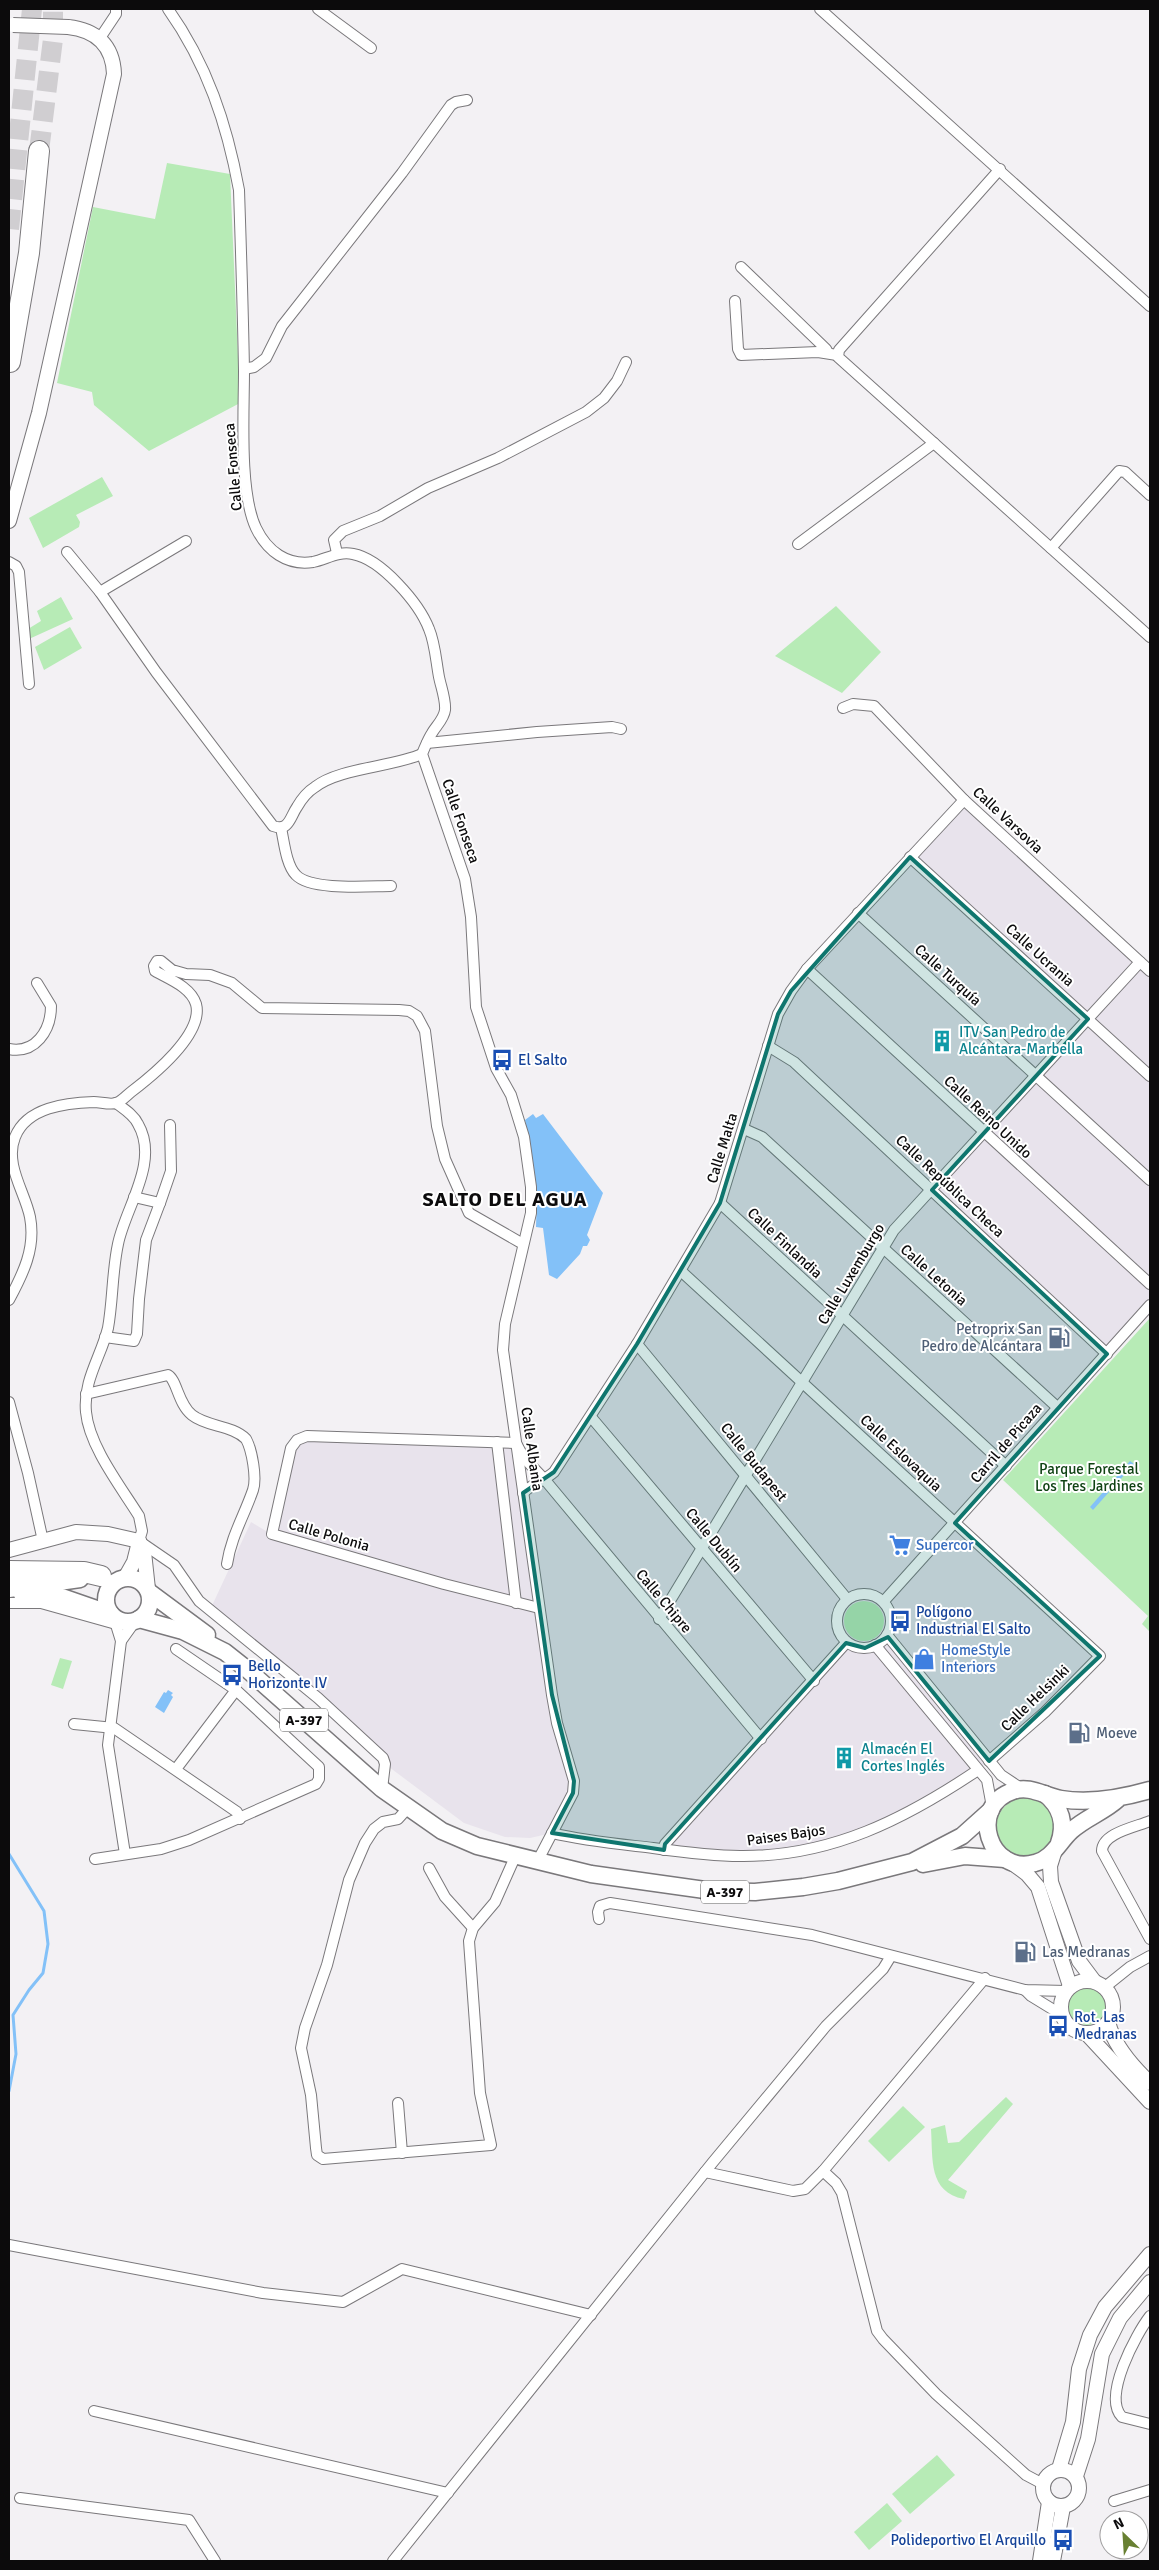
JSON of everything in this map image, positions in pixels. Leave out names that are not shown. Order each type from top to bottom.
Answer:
[{"type":"highway","points":[[10,362],[29,253],[39,151]]},
{"type":"highway","points":[[9,1571],[84,1572],[115,1578]]},
{"type":"main road","points":[[9,1589],[115,1578]]},
{"type":"main road","points":[[114,1618],[107,1604],[107,1594],[115,1578]]},
{"type":"main road","name":"A-397","points":[[115,1578],[140,1581],[148,1591],[209,1636],[382,1789],[407,1809],[459,1840],[537,1862],[644,1884],[736,1892],[803,1887],[838,1881],[912,1862],[962,1836],[1006,1793],[1022,1789],[1061,1799],[1118,1799],[1150,1790]]},
{"type":"main road","points":[[138,1620],[149,1607],[148,1591]]},
{"type":"main road","name":"A-397","points":[[9,1592],[62,1597],[124,1621],[138,1620],[183,1631],[225,1652]]},
{"type":"main road","points":[[1045,1794],[1056,1805],[1062,1820],[1057,1846]]},
{"type":"main road","name":"A-397","points":[[912,1862],[923,1864],[965,1856],[1036,1863],[1057,1846],[1081,1822],[1108,1808],[1118,1799]]},
{"type":"main road","points":[[991,1809],[987,1826],[989,1841],[1008,1861]]},
{"type":"street","points":[[100,38],[116,14],[116,9]]},
{"type":"street","name":"Calle Fonseca","points":[[168,9],[189,41],[205,72],[220,108],[231,148],[239,190],[244,369],[244,450],[250,510],[255,527],[269,548],[290,561],[314,562],[337,553],[353,554],[366,558],[380,568],[401,589],[425,620],[430,631],[445,710],[422,754],[465,879],[470,917],[476,1007],[485,1038]]},
{"type":"street","points":[[318,9],[371,48]]},
{"type":"street","points":[[820,9],[1150,306]]},
{"type":"street","points":[[9,521],[38,413],[114,74],[111,55],[100,38],[83,29],[11,24]]},
{"type":"street","points":[[244,369],[254,367],[266,358],[282,326],[402,173],[451,105],[467,100]]},
{"type":"street","points":[[736,301],[738,349],[741,355],[832,354],[845,343],[1000,170]]},
{"type":"street","points":[[741,267],[826,349],[1150,637]]},
{"type":"street","points":[[337,553],[334,540],[339,533],[380,516],[428,488],[490,462],[586,412],[604,398],[617,382],[626,362]]},
{"type":"street","points":[[798,544],[934,443]]},
{"type":"street","points":[[1051,548],[1118,471],[1125,472],[1150,495]]},
{"type":"street","points":[[100,592],[186,541]]},
{"type":"street","points":[[67,552],[100,592],[156,672],[273,826],[281,828],[290,822],[304,797],[315,786],[330,778],[404,761],[422,754]]},
{"type":"street","points":[[9,562],[16,566],[19,572],[29,684]]},
{"type":"street","name":"Calle Varsovia","points":[[843,708],[853,704],[874,706],[964,800],[1150,971]]},
{"type":"street","points":[[427,743],[536,732],[612,727],[621,729]]},
{"type":"street","name":"Calle Malta","points":[[523,1493],[537,1481],[545,1480],[554,1472],[591,1417],[682,1272],[720,1203],[778,1014],[791,991],[807,970],[964,800]]},
{"type":"street","points":[[281,828],[291,866],[295,874],[301,879],[323,885],[391,886]]},
{"type":"street","name":"Calle Ucrania","points":[[910,857],[1150,1076]]},
{"type":"street","name":"Calle Turquía","points":[[858,914],[1150,1180]]},
{"type":"street","points":[[9,1300],[25,1267],[31,1244],[30,1217],[12,1160],[15,1136],[24,1123],[46,1109],[73,1104],[116,1104],[161,1070],[191,1030],[196,1007],[195,1001],[184,988],[155,971],[154,966],[157,961],[162,961],[172,970],[186,974],[210,975],[232,983],[262,1008],[409,1011],[417,1016],[425,1031],[437,1126],[445,1160],[456,1187],[470,1213],[523,1244]]},
{"type":"street","name":"Calle Luxemburgo","points":[[660,1619],[894,1230],[1140,962]]},
{"type":"street","name":"Calle Reino Unido","points":[[807,970],[1150,1284]]},
{"type":"street","points":[[9,1049],[23,1049],[32,1046],[44,1034],[51,1006],[37,983]]},
{"type":"street","name":"Calle Albania","points":[[485,1038],[496,1068],[511,1095],[524,1137],[531,1187],[531,1213],[505,1324],[503,1350],[557,1723],[574,1787],[563,1814],[537,1862]]},
{"type":"street","name":"Calle República Checa","points":[[768,1046],[794,1062],[1108,1354]]},
{"type":"street","points":[[115,1578],[134,1562],[142,1531],[139,1516],[91,1433],[86,1413],[86,1394],[89,1376],[105,1337],[117,1247],[122,1224],[134,1197],[143,1167],[144,1141],[136,1120],[116,1104]]},
{"type":"street","points":[[105,1337],[134,1341],[138,1334],[139,1300],[146,1240],[171,1171],[170,1125]]},
{"type":"street","name":"Calle Letonia","points":[[744,1129],[762,1137],[1057,1407]]},
{"type":"street","points":[[134,1197],[160,1203]]},
{"type":"street","name":"Calle Finlandia","points":[[720,1203],[1006,1466]]},
{"type":"street","name":"Calle Eslovaquia","points":[[682,1272],[1100,1656]]},
{"type":"street","name":"Carril de Picaza","points":[[884,1601],[1057,1407],[1108,1354],[1150,1305]]},
{"type":"street","name":"Calle Budapest","points":[[637,1344],[847,1599]]},
{"type":"street","points":[[86,1394],[168,1375],[174,1380],[182,1403],[190,1413],[200,1421],[239,1434],[246,1439],[254,1481],[253,1489],[234,1531],[227,1564]]},
{"type":"street","points":[[9,1402],[28,1473],[43,1541]]},
{"type":"street","name":"Calle Dublín","points":[[591,1417],[814,1681]]},
{"type":"street","name":"Calle Polonia","points":[[516,1443],[307,1436],[297,1440],[291,1448],[272,1534],[444,1584],[539,1608]]},
{"type":"street","points":[[497,1442],[516,1602]]},
{"type":"street","points":[[516,1443],[524,1458],[545,1480]]},
{"type":"street","name":"Calle Chipre","points":[[545,1480],[762,1739]]},
{"type":"street","points":[[9,1550],[76,1532],[93,1532],[139,1541],[174,1565],[199,1601],[318,1698],[383,1758],[385,1764],[382,1789]]},
{"type":"street","points":[[139,1541],[144,1552],[148,1591]]},
{"type":"street","points":[[868,1595],[884,1601],[891,1614],[891,1626],[887,1636],[875,1646],[865,1648],[855,1647],[846,1643],[840,1634],[838,1619],[840,1607],[847,1599],[868,1595]]},
{"type":"street","points":[[9,1603],[41,1602],[114,1618],[121,1641],[108,1745],[125,1854]]},
{"type":"street","points":[[121,1641],[138,1620]]},
{"type":"street","points":[[887,1636],[989,1761],[1002,1775],[1022,1789]]},
{"type":"street","points":[[664,1850],[665,1844],[762,1739],[846,1643]]},
{"type":"street","points":[[875,1646],[978,1770],[990,1787],[991,1809]]},
{"type":"street","points":[[95,1858],[161,1849],[240,1819],[316,1784],[320,1773],[319,1768],[236,1690],[176,1650]]},
{"type":"street","name":"Calle Helsinki","points":[[989,1761],[1044,1712],[1100,1656]]},
{"type":"street","points":[[176,1769],[236,1690]]},
{"type":"street","points":[[74,1724],[114,1728],[237,1812],[240,1819]]},
{"type":"street","name":"Paises Bajos","points":[[552,1833],[575,1839],[664,1850],[740,1856],[769,1855],[823,1846],[892,1822],[978,1770]]},
{"type":"street","points":[[407,1809],[398,1819],[383,1822],[374,1828],[365,1843],[349,1880],[327,1965],[305,2028],[301,2048],[311,2095],[318,2155],[323,2159],[491,2145],[480,2093],[469,1941],[473,1928],[495,1902],[515,1856]]},
{"type":"street","points":[[1150,1821],[1110,1837],[1102,1847],[1102,1852],[1150,1939]]},
{"type":"street","points":[[1057,1846],[1050,1866],[1051,1882],[1079,1961],[1100,1984],[1114,2004],[1108,2022],[1099,2030],[1086,2033]]},
{"type":"street","points":[[1008,1861],[1027,1874],[1038,1886],[1068,1989],[1061,2002],[1062,2015]]},
{"type":"street","points":[[430,1868],[445,1897],[473,1928]]},
{"type":"street","points":[[599,1919],[598,1912],[600,1906],[610,1903],[812,1935],[985,1978],[1025,1990],[1068,1989],[1082,1981],[1100,1984],[1112,1980],[1150,1956]]},
{"type":"street","points":[[393,2561],[826,2026],[883,1969],[891,1956]]},
{"type":"street","points":[[706,2172],[792,2191],[805,2189],[823,2171],[985,1978]]},
{"type":"street","points":[[1025,1990],[1030,1996],[1062,2015],[1074,2029],[1086,2033],[1150,2102]]},
{"type":"street","points":[[1108,2022],[1111,2032],[1122,2051],[1150,2083]]},
{"type":"street","points":[[398,2103],[402,2153]]},
{"type":"street","points":[[823,2171],[836,2183],[842,2193],[878,2331],[883,2339],[936,2394],[1018,2468],[1043,2484]]},
{"type":"street","points":[[9,2245],[263,2293],[343,2302],[402,2269],[591,2314]]},
{"type":"street","points":[[1059,2469],[1073,2422],[1079,2369],[1090,2335],[1105,2307],[1150,2254]]},
{"type":"street","points":[[1053,2561],[1063,2507],[1076,2499],[1080,2492],[1076,2476],[1088,2439],[1102,2354],[1120,2318],[1150,2282]]},
{"type":"street","points":[[1150,2316],[1141,2328],[1126,2357],[1117,2405],[1119,2414],[1150,2424]]},
{"type":"street","points":[[94,2411],[448,2493]]},
{"type":"street","points":[[1040,2561],[1049,2502],[1043,2490],[1043,2484],[1052,2472],[1059,2469],[1069,2471],[1076,2476]]},
{"type":"street","points":[[1114,2501],[1150,2490]]},
{"type":"street","points":[[20,2498],[189,2520],[215,2561]]},
{"type":"street","points":[[1049,2502],[1063,2507]]},
{"type":"highlighted area","points":[[910,857],[1088,1019],[932,1190],[1107,1354],[955,1523],[1100,1656],[989,1761],[888,1637],[865,1648],[846,1643],[665,1844],[664,1850],[552,1833],[573,1793],[574,1781],[552,1695],[523,1493],[554,1472],[637,1344],[720,1203],[778,1014],[791,991]]},
{"type":"shaded area","points":[[964,800],[1150,971],[1150,1305],[955,1523],[1100,1656],[978,1770],[846,1839],[740,1856],[552,1833],[530,1838],[505,1837],[464,1823],[385,1764],[383,1758],[210,1610],[251,1522],[271,1534],[291,1448],[307,1436],[516,1443],[523,1492],[545,1480],[720,1203],[791,991]]},
{"type":"green space","points":[[167,163],[230,174],[240,403],[149,451],[94,405],[92,392],[57,383],[93,207],[155,219]]},
{"type":"green space","points":[[102,477],[113,496],[76,515],[80,522],[79,527],[43,548],[29,518]]},
{"type":"green space","points":[[61,597],[73,619],[29,639],[28,629],[41,621],[37,611]]},
{"type":"green space","points":[[836,606],[881,652],[842,693],[775,656]]},
{"type":"green space","points":[[70,627],[82,648],[44,670],[35,647]]},
{"type":"green space","name":"Parque Forestal Los Tres Jardines","points":[[1150,1318],[1150,1632],[1142,1624],[1148,1616],[1003,1480]]},
{"type":"green space","points":[[868,1601],[875,1604],[881,1610],[884,1621],[883,1629],[875,1638],[868,1641],[860,1641],[853,1638],[845,1629],[844,1617],[847,1610],[856,1602]]},
{"type":"green space","points":[[60,1658],[72,1661],[63,1689],[51,1685]]},
{"type":"green space","points":[[1025,1798],[1036,1800],[1046,1806],[1052,1816],[1054,1827],[1052,1838],[1046,1848],[1036,1854],[1025,1856],[1014,1854],[1004,1848],[998,1838],[996,1827],[998,1816],[1004,1806],[1014,1800]]},
{"type":"green space","points":[[1087,1987],[1101,1992],[1106,2006],[1101,2020],[1087,2025],[1073,2020],[1068,2006],[1073,1992]]},
{"type":"green space","points":[[1006,2097],[1013,2104],[948,2180],[967,2191],[964,2199],[952,2195],[938,2182],[935,2173],[931,2129],[945,2125],[948,2143],[959,2142]]},
{"type":"green space","points":[[903,2106],[925,2127],[889,2162],[868,2141]]},
{"type":"green space","points":[[937,2455],[955,2475],[910,2514],[892,2494]]},
{"type":"green space","points":[[887,2503],[902,2521],[869,2550],[854,2532]]},
{"type":"water","points":[[533,1114],[536,1118],[543,1114],[603,1193],[587,1235],[590,1240],[587,1246],[583,1246],[580,1254],[557,1279],[549,1275],[543,1228],[536,1227],[537,1192],[525,1120]]},
{"type":"water","points":[[1130,1461],[1134,1464],[1093,1510],[1090,1507]]},
{"type":"water","points":[[168,1690],[173,1693],[171,1695],[173,1697],[164,1713],[155,1707],[164,1692],[166,1693]]},
{"type":"waterway","points":[[9,1854],[44,1911],[48,1944],[43,1973],[29,1990],[13,2015],[16,2054],[9,2091]]},
{"type":"tunnel","points":[[9,229],[32,9]]},
{"type":"tunnel","points":[[39,151],[53,39],[53,9]]},
{"type":"place","name":"ITV San Pedro de Alcántara-Marbella","points":[[942,1041]]},
{"type":"place","name":"El Salto","points":[[502,1060]]},
{"type":"place","name":"Petroprix San Pedro de Alcántara","points":[[1059,1338]]},
{"type":"place","name":"Supercor","points":[[900,1545]]},
{"type":"place","name":"Polígono Industrial El Salto","points":[[900,1621]]},
{"type":"place","name":"HomeStyle Interiors","points":[[924,1659]]},
{"type":"place","name":"Bello Horizonte IV","points":[[232,1675]]},
{"type":"place","name":"Moeve","points":[[1079,1733]]},
{"type":"place","name":"Almacén El Cortes Inglés","points":[[844,1758]]},
{"type":"place","name":"Las Medranas","points":[[1025,1952]]},
{"type":"place","name":"Rot. Las Medranas","points":[[1058,2026]]},
{"type":"place","name":"Polideportivo El Arquillo","points":[[1063,2540]]},
{"type":"district","name":"SALTO DEL AGUA","points":[[505,1199]]}]
